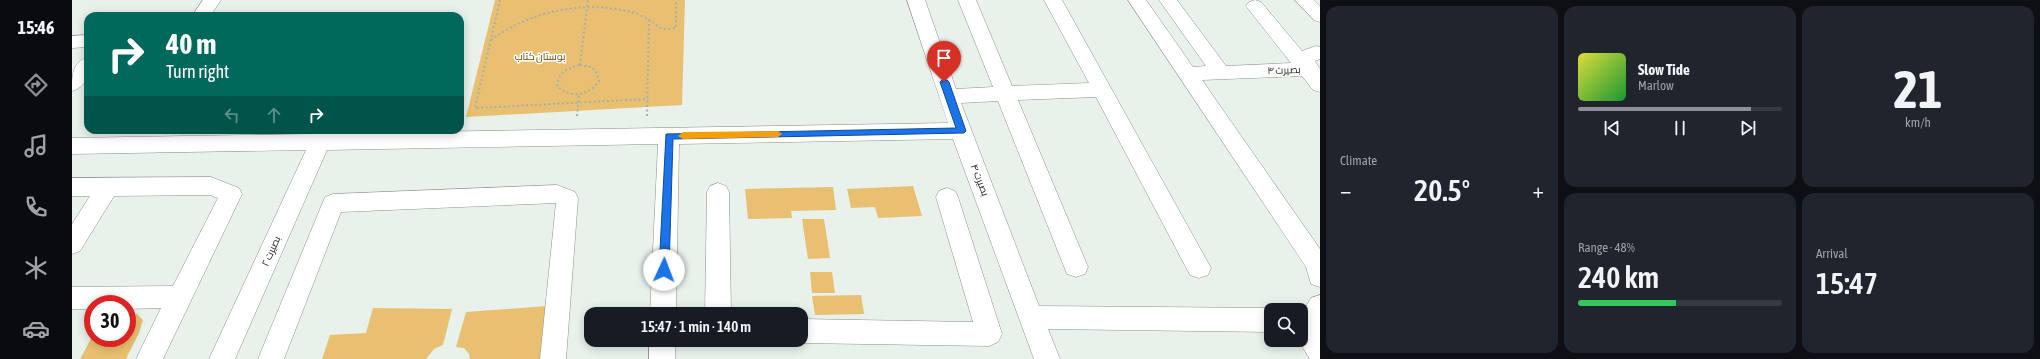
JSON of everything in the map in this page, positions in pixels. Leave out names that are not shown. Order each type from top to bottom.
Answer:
[{"type":"street","points":[[204,12],[212,0]]},
{"type":"street","name":"بصیرت ۴","points":[[916,0],[961,131],[1047,359]]},
{"type":"street","points":[[967,0],[1076,267]]},
{"type":"street","points":[[1053,0],[1199,268]]},
{"type":"street","points":[[1137,0],[1317,264],[1320,276]]},
{"type":"street","points":[[1168,0],[1221,73]]},
{"type":"street","points":[[1304,0],[1320,16]]},
{"type":"street","points":[[1255,6],[1314,73]]},
{"type":"street","points":[[72,42],[84,42]]},
{"type":"street","points":[[1320,53],[1316,52],[1304,58],[1320,85]]},
{"type":"street","points":[[72,84],[84,69]]},
{"type":"street","name":"بصیرت ۴","points":[[1188,74],[1314,73]]},
{"type":"street","points":[[949,96],[1102,90]]},
{"type":"street","points":[[72,146],[120,138],[320,142],[961,131]]},
{"type":"street","points":[[662,307],[669,136]]},
{"type":"street","name":"بصیرت ۲","points":[[222,359],[320,142]]},
{"type":"street","points":[[72,187],[211,186],[231,194],[149,359]]},
{"type":"street","points":[[72,244],[108,187]]},
{"type":"street","points":[[718,192],[718,307]]},
{"type":"street","points":[[271,359],[333,203],[557,194],[567,198],[568,209],[553,359]]},
{"type":"street","points":[[808,331],[989,334],[946,197]]},
{"type":"street","points":[[72,298],[179,297]]},
{"type":"street","points":[[1308,320],[1312,320],[1320,306]]},
{"type":"street","points":[[1032,317],[1264,320]]},
{"type":"street","points":[[1308,332],[1320,352]]},
{"type":"street","points":[[662,347],[662,359]]},
{"type":"path","points":[[500,0],[475,108],[648,99],[648,20]]},
{"type":"path","points":[[580,65],[588,0]]},
{"type":"path","points":[[490,40],[502,31],[527,19],[553,11],[588,7],[630,12],[648,20],[660,28],[676,28],[676,0]]},
{"type":"path","points":[[580,65],[593,68],[597,72],[600,76],[597,86],[592,90],[579,95],[572,95],[561,90],[558,86],[558,77],[566,68],[580,65]]},
{"type":"green space","name":"بوستان کتاب","points":[[495,0],[685,0],[682,105],[466,117]]},
{"type":"green space","points":[[913,186],[922,216],[878,218],[875,207],[851,208],[847,189]]},
{"type":"green space","points":[[833,187],[836,210],[791,211],[792,218],[748,219],[745,189]]},
{"type":"green space","points":[[802,219],[824,219],[830,258],[808,259]]},
{"type":"green space","points":[[810,272],[832,272],[835,293],[812,293]]},
{"type":"green space","points":[[861,295],[864,314],[815,315],[812,296]]},
{"type":"green space","points":[[547,306],[543,359],[470,359],[469,354],[464,348],[456,347],[466,312]]},
{"type":"green space","points":[[373,308],[452,309],[443,345],[434,349],[426,359],[322,359],[330,335],[366,333]]},
{"type":"green space","points":[[136,314],[143,320],[136,339]]},
{"type":"green space","points":[[86,347],[132,347],[126,359],[80,359]]},
{"type":"slow traffic","points":[[683,136],[778,134]]},
{"type":"route","points":[[664,270],[669,136],[961,131],[944,82]]}]
